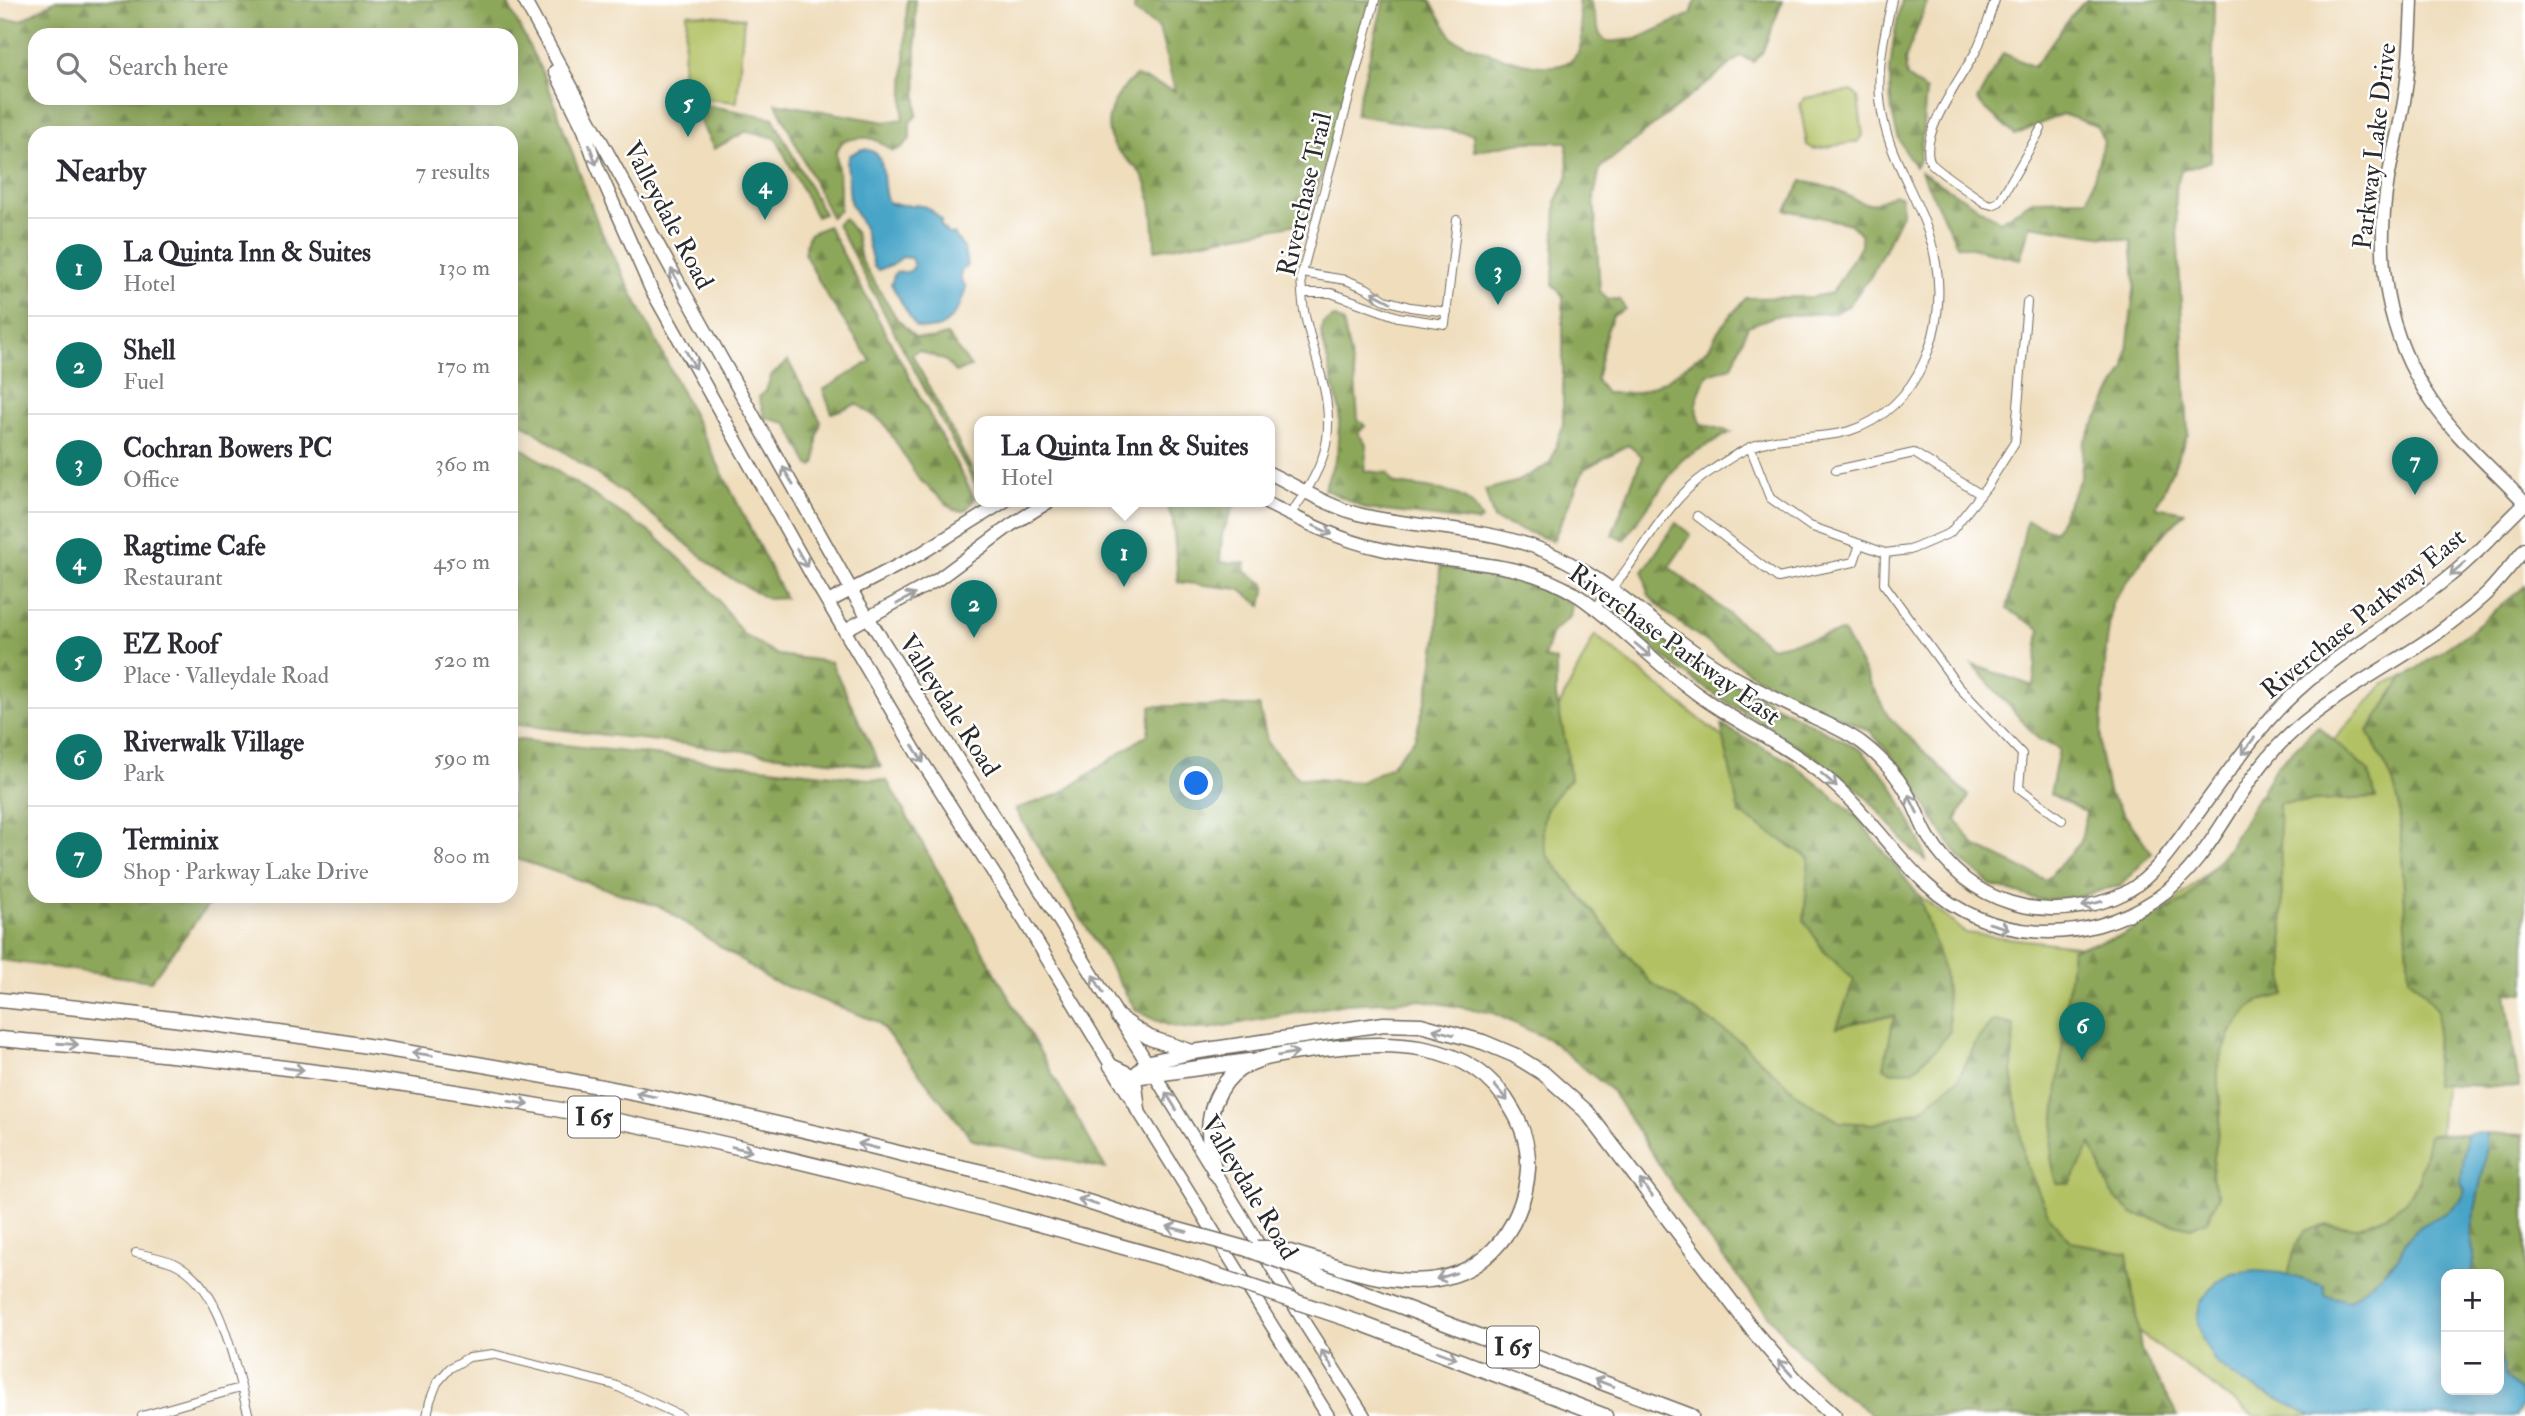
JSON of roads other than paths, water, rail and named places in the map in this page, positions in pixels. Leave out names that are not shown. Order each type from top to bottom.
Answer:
[{"type":"highway","name":"I 65","points":[[0,1000],[156,1016],[324,1038],[611,1088],[806,1130],[985,1173],[1244,1248],[1690,1416]]},
{"type":"highway","points":[[1118,1017],[1150,1038],[1193,1052]]},
{"type":"highway","points":[[1138,1110],[1134,1077],[1146,1063],[1193,1052],[1384,1024],[1421,1025],[1483,1042],[1514,1055],[1543,1073],[1587,1112],[1755,1333],[1801,1386],[1833,1416]]},
{"type":"highway","name":"I 65","points":[[0,1039],[150,1051],[401,1084],[553,1109],[849,1173],[1177,1262],[1360,1323],[1605,1416]]},
{"type":"highway","points":[[1111,1066],[1134,1077],[1155,1076],[1357,1044],[1415,1046],[1449,1056],[1478,1072],[1499,1088],[1518,1118],[1527,1146],[1524,1195],[1509,1230],[1490,1254],[1463,1270],[1427,1281],[1404,1282],[1380,1279],[1276,1248],[1244,1248]]},
{"type":"highway","points":[[1215,1173],[1208,1133],[1213,1107],[1231,1076],[1255,1060]]},
{"type":"highway","points":[[1573,1404],[1590,1416]]},
{"type":"street","name":"Riverchase Trail","points":[[1290,515],[1306,492],[1323,456],[1328,417],[1325,394],[1305,317],[1302,273],[1375,0]]},
{"type":"street","points":[[1594,608],[1614,589],[1684,493],[1702,477],[1750,447],[1772,440],[1831,436],[1859,428],[1878,418],[1917,377],[1930,350],[1937,307],[1938,274],[1936,258],[1910,186],[1889,143],[1880,103],[1879,67],[1892,0]]},
{"type":"street","points":[[1995,0],[1973,55],[1940,113],[1931,134],[1928,152],[1932,163],[1985,203],[1992,205],[1999,202],[2041,129]]},
{"type":"street","name":"Parkway Lake Drive","points":[[2412,0],[2408,75],[2388,178],[2381,243],[2391,312],[2404,351],[2432,401],[2464,441],[2525,504]]},
{"type":"street","name":"Valleydale Road","points":[[525,2],[868,619],[1031,875],[1364,1416]]},
{"type":"street","name":"Valleydale Road","points":[[525,2],[541,44],[584,130],[651,289],[828,601],[916,752],[1025,922],[1328,1416]]},
{"type":"street","points":[[1302,293],[1331,293],[1398,317],[1446,324],[1457,220]]},
{"type":"street","points":[[1302,273],[1346,280],[1402,305],[1447,312]]},
{"type":"street","points":[[1750,447],[1770,498],[1810,526],[1885,553],[1910,550],[1950,533],[1980,495],[2015,442],[2027,302]]},
{"type":"street","points":[[1836,470],[1914,453],[1980,495]]},
{"type":"street","name":"Riverchase Parkway East","points":[[1275,476],[1331,505],[1359,514],[1519,541],[1572,562],[1614,589],[1718,668],[1854,738],[1871,750],[1889,767],[1902,785],[1942,858],[1969,883],[2012,904],[2063,910],[2114,898],[2144,880],[2168,853],[2250,743],[2289,698],[2334,659],[2451,575],[2525,504]]},
{"type":"street","points":[[828,601],[920,554],[995,507]]},
{"type":"street","points":[[845,630],[937,580],[1011,525],[1040,507]]},
{"type":"street","name":"Riverchase Parkway East","points":[[1274,507],[1346,540],[1374,548],[1503,566],[1538,575],[1570,591],[1701,697],[1826,777],[1923,881],[1958,908],[2003,927],[2057,933],[2090,927],[2129,914],[2167,891],[2203,854],[2253,776],[2284,739],[2325,705],[2435,634],[2477,602],[2525,549]]},
{"type":"street","points":[[1697,516],[1778,578],[1854,562],[1860,544]]},
{"type":"street","points":[[1885,553],[1884,584],[1958,686],[2022,754],[2019,788],[2062,820]]},
{"type":"street","points":[[136,1253],[174,1263],[192,1275],[206,1290],[219,1313],[249,1416]]},
{"type":"street","points":[[427,1416],[438,1383],[450,1368],[469,1357],[493,1354],[614,1385],[681,1416]]},
{"type":"street","points":[[142,1416],[240,1388]]},
{"type":"water","points":[[862,149],[871,151],[881,161],[888,202],[919,205],[930,209],[941,219],[941,226],[948,234],[954,234],[964,249],[967,266],[961,271],[961,280],[966,287],[960,305],[943,325],[926,329],[915,326],[891,284],[895,273],[912,269],[914,266],[911,258],[902,257],[894,264],[878,270],[874,267],[864,228],[850,202],[847,163],[850,155]]},
{"type":"water","points":[[2487,1133],[2485,1161],[2470,1234],[2474,1255],[2472,1269],[2441,1269],[2441,1395],[2504,1395],[2504,1372],[2505,1377],[2520,1391],[2523,1405],[2516,1416],[2313,1416],[2242,1382],[2215,1362],[2203,1341],[2197,1318],[2200,1303],[2217,1282],[2232,1274],[2256,1271],[2281,1273],[2324,1286],[2325,1295],[2348,1301],[2393,1264],[2406,1241],[2416,1230],[2452,1209],[2462,1198],[2465,1190],[2461,1183],[2466,1134]]},
{"type":"place","name":"EZ Roof","points":[[688,137]]},
{"type":"place","name":"Ragtime Cafe","points":[[765,220]]},
{"type":"place","name":"Cochran Bowers PC","points":[[1498,305]]},
{"type":"place","name":"Terminix","points":[[2415,495]]},
{"type":"place","name":"La Quinta Inn & Suites","points":[[1124,587]]},
{"type":"place","name":"Shell","points":[[974,638]]},
{"type":"place","name":"Riverwalk Village","points":[[2082,1060]]}]
